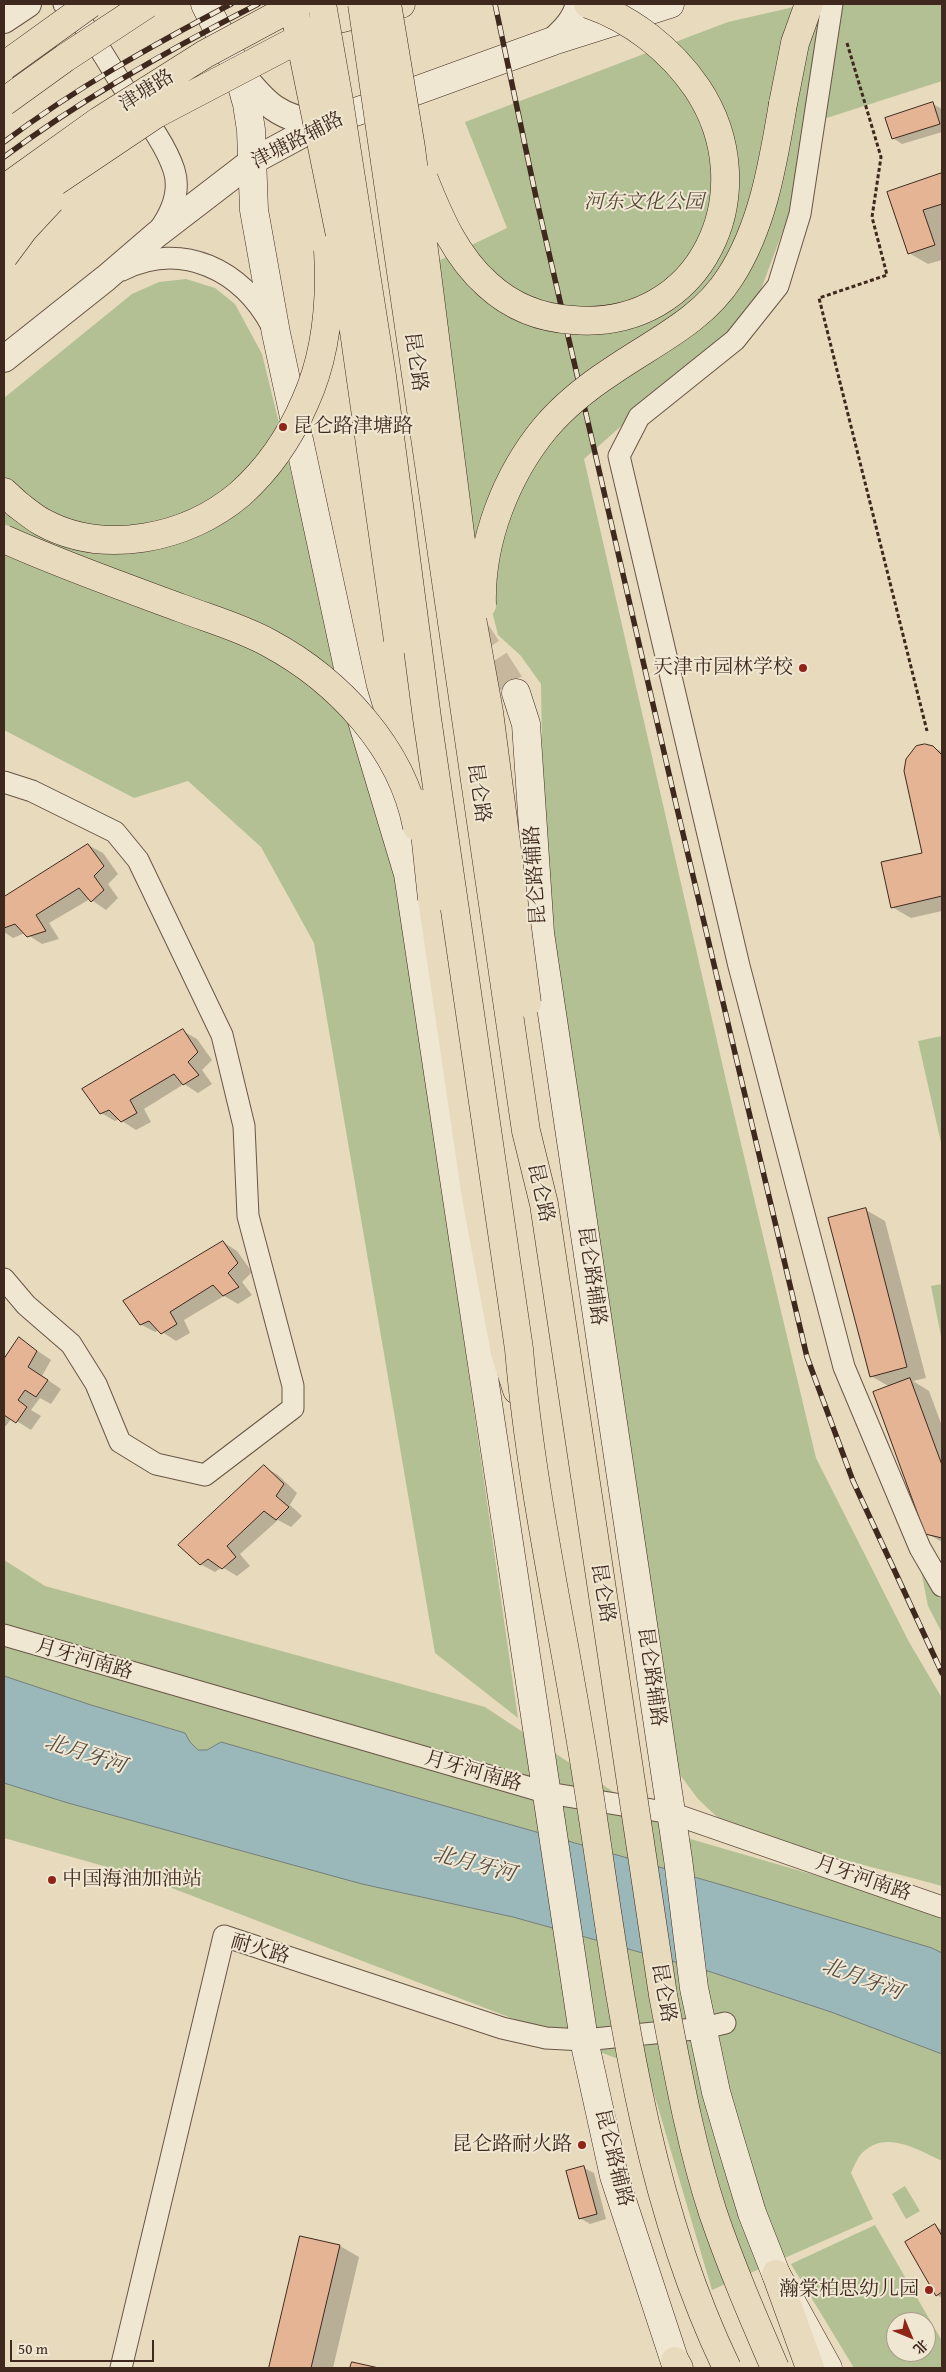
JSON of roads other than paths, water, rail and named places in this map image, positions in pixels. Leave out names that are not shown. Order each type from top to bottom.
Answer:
[{"type":"highway","points":[[4,66],[90,4]]},
{"type":"highway","points":[[4,102],[65,58],[147,4]]},
{"type":"highway","points":[[293,4],[323,129],[341,240],[422,799],[432,900]]},
{"type":"highway","name":"津塘路","points":[[4,189],[26,171],[99,121],[205,54],[298,4]]},
{"type":"highway","name":"昆仑路","points":[[362,4],[526,1131],[544,1204],[655,1945],[682,2097],[713,2212],[740,2288],[775,2368]]},
{"type":"highway","points":[[4,256],[33,218],[61,191],[101,160],[196,94],[330,11],[373,4]]},
{"type":"highway","points":[[387,4],[411,148],[468,596],[489,712],[542,1131],[544,1204]]},
{"type":"highway","points":[[330,11],[401,4]]},
{"type":"highway","points":[[411,148],[438,213],[453,241],[471,267],[486,284],[505,299],[542,316],[584,321],[617,318],[634,313],[670,293],[702,260],[718,229],[724,207],[725,186],[722,144],[703,97],[672,58],[631,25],[588,4]]},
{"type":"highway","points":[[489,712],[482,584],[489,538],[512,480],[527,453],[547,426],[613,370],[685,324],[710,302],[730,278],[747,246],[762,208],[775,152],[786,79],[795,43],[809,4]]},
{"type":"highway","name":"昆仑路","points":[[330,11],[382,376],[429,728],[519,1349],[524,1411],[586,1774],[616,1979],[644,2113],[678,2242],[712,2336],[727,2368]]},
{"type":"highway","points":[[4,219],[115,140],[156,114],[196,94]]},
{"type":"highway","points":[[4,492],[42,522],[67,531],[91,538],[120,541],[138,539],[178,530],[208,516],[239,494],[273,458],[291,430],[306,401],[320,354],[326,318],[328,253],[323,129]]},
{"type":"highway","points":[[4,539],[63,564],[250,634],[296,660],[340,694],[372,730],[401,776],[414,807],[432,900],[476,1197],[505,1353],[524,1411]]},
{"type":"highway","points":[[776,2274],[810,2368]]},
{"type":"main road","points":[[205,4],[237,68],[248,104],[252,162]]},
{"type":"main road","name":"津塘路辅路","points":[[323,129],[553,41],[670,4]]},
{"type":"main road","name":"昆仑路辅路","points":[[252,162],[254,210],[276,333],[353,691],[408,874],[571,1942],[584,2040],[614,2176],[677,2366]]},
{"type":"main road","name":"昆仑路辅路","points":[[516,692],[526,724],[540,933],[678,1859],[694,1988],[714,2026]]},
{"type":"main road","points":[[714,2026],[716,2092],[752,2213],[776,2274],[828,2368]]},
{"type":"street","points":[[64,4],[86,30],[143,116],[174,170],[175,200],[170,214],[156,235]]},
{"type":"street","points":[[553,41],[568,27],[577,13],[579,4]]},
{"type":"street","points":[[832,4],[800,214],[778,286],[735,340],[638,417],[619,456],[739,966],[844,1367],[920,1548],[942,1586]]},
{"type":"street","points":[[237,68],[264,101],[280,113],[310,122],[323,129]]},
{"type":"street","name":"津塘路辅路","points":[[4,359],[106,278],[156,235],[252,162],[323,129]]},
{"type":"street","points":[[106,278],[150,258],[185,259],[203,264],[217,269],[243,288],[265,313],[276,333]]},
{"type":"street","points":[[4,782],[32,791],[115,832],[138,860],[222,1035],[244,1126],[248,1216],[294,1386],[293,1408],[205,1475],[156,1464],[120,1442],[96,1384],[71,1344],[26,1305],[4,1279]]},
{"type":"street","name":"月牙河南路","points":[[4,1635],[548,1793],[671,1813],[942,1907]]},
{"type":"street","name":"耐火路","points":[[120,2368],[224,1936],[502,2028],[546,2038],[584,2040],[714,2026]]},
{"type":"water","name":"北月牙河","points":[[4,1676],[91,1705],[185,1733],[198,1750],[207,1750],[221,1742],[722,1885],[932,1948],[942,1953],[942,2054],[831,2012],[711,1972],[513,1917],[362,1884],[68,1803],[4,1783]]},
{"type":"tunnel","points":[[472,625],[516,693]]},
{"type":"railway","points":[[4,142],[114,68],[231,4]]},
{"type":"railway","points":[[4,157],[34,135],[128,75],[258,4]]},
{"type":"railway","points":[[495,4],[536,197],[676,804],[807,1357],[853,1481],[942,1673]]},
{"type":"place","name":"昆仑路津塘路","points":[[283,427]]},
{"type":"place","name":"天津市园林学校","points":[[803,668]]},
{"type":"place","name":"中国海油加油站","points":[[52,1880]]},
{"type":"place","name":"昆仑路耐火路","points":[[582,2145]]},
{"type":"place","name":"瀚棠柏思幼儿园","points":[[929,2290]]},
{"type":"park label","name":"河东文化公园","points":[[644,203]]}]
